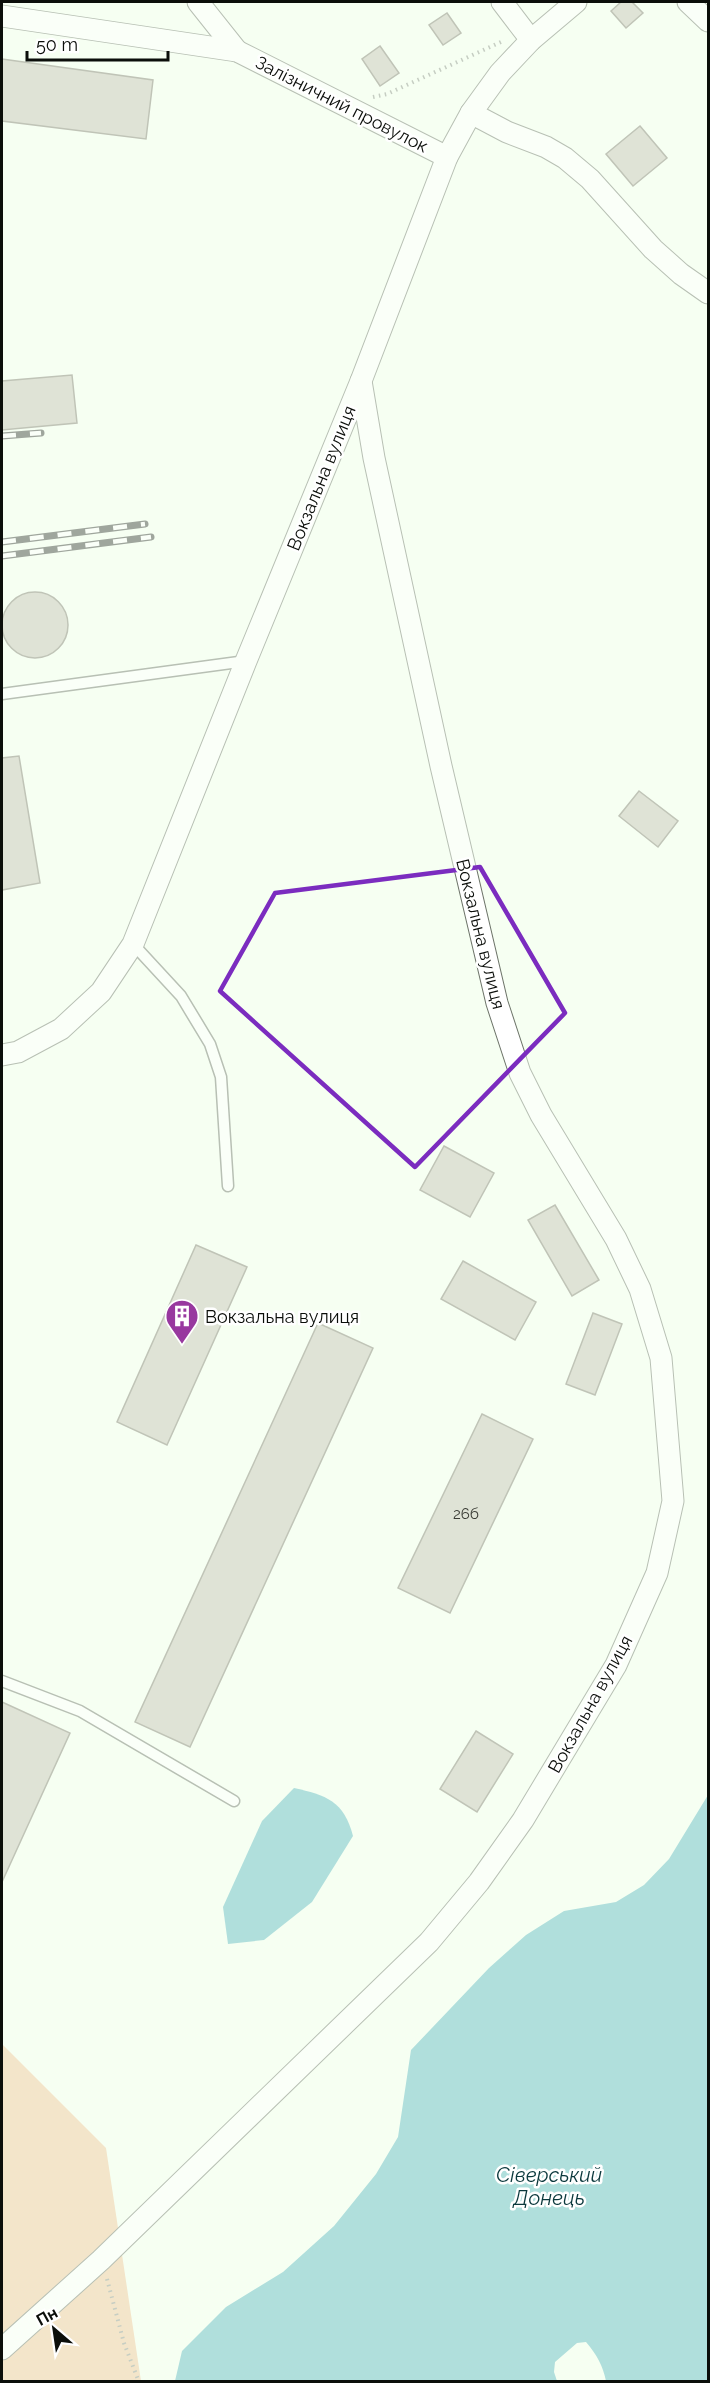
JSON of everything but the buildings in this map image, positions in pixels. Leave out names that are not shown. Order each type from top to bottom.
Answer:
[{"type":"street","name":"Залізничний провулок","points":[[198,2],[237,51]]},
{"type":"street","points":[[502,2],[531,40]]},
{"type":"street","name":"Вокзальна вулиця","points":[[2,1055],[18,1052],[62,1029],[101,992],[134,944],[361,381],[447,157],[471,113],[500,73],[531,40],[576,2]]},
{"type":"street","points":[[688,2],[708,21]]},
{"type":"street","name":"Залізничний провулок","points":[[2,16],[237,51],[447,157]]},
{"type":"street","points":[[471,113],[565,158],[590,179],[653,249],[681,274],[708,293]]},
{"type":"street","name":"Вокзальна вулиця","points":[[2,2349],[101,2260],[429,1942],[479,1882],[523,1820],[616,1665],[657,1573],[673,1501],[661,1358],[640,1289],[616,1239],[541,1115],[520,1073],[497,1003],[441,766],[374,458],[361,381]]},
{"type":"lane","points":[[2,694],[246,662]]},
{"type":"lane","points":[[134,944],[181,996],[210,1044],[221,1077],[228,1186]]},
{"type":"lane","points":[[2,1681],[80,1711],[234,1801]]},
{"type":"path","points":[[370,98],[387,94],[496,44],[511,39],[531,40]]},
{"type":"path","points":[[101,2260],[124,2343],[139,2382]]},
{"type":"highlighted area","points":[[480,867],[565,1013],[415,1167],[220,991],[275,893]]},
{"type":"shaded area","points":[[2,2044],[106,2148],[141,2381],[2,2381]]},
{"type":"water","points":[[294,1788],[324,1797],[339,1807],[353,1836],[312,1902],[264,1940],[228,1944],[223,1907],[262,1821]]},
{"type":"water","name":"Сіверський Донець","points":[[708,1795],[708,2381],[606,2381],[599,2361],[586,2342],[577,2343],[555,2362],[554,2372],[557,2381],[175,2381],[182,2351],[226,2307],[283,2272],[334,2226],[376,2174],[398,2137],[411,2050],[489,1968],[526,1935],[564,1911],[616,1902],[644,1885],[669,1859]]},
{"type":"railway","points":[[2,436],[41,433]]},
{"type":"railway","points":[[2,542],[145,524]]},
{"type":"railway","points":[[2,556],[151,537]]},
{"type":"place","name":"Вокзальна вулиця","points":[[182,1345]]}]
